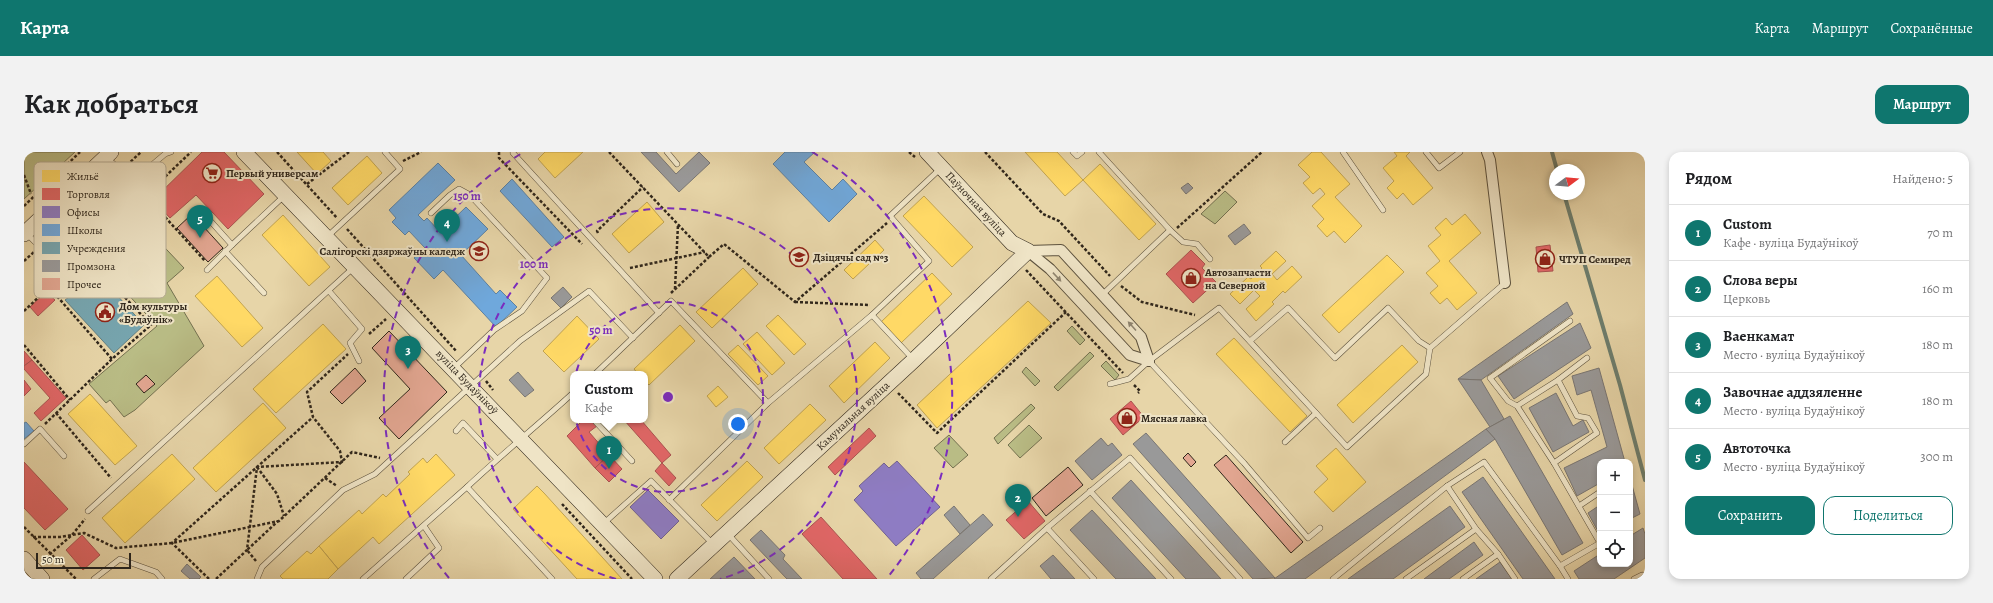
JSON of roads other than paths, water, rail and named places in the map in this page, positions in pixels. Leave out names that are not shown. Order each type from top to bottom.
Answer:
[{"type":"street","name":"вуліца Будаўнікоў","points":[[244,152],[284,195],[327,236],[354,266],[454,368],[655,579]]},
{"type":"street","name":"Паўночная вуліца","points":[[927,152],[1012,243],[1028,252]]},
{"type":"street","points":[[1487,152],[1490,160],[1505,283]]},
{"type":"street","points":[[100,162],[108,154]]},
{"type":"street","points":[[25,233],[34,224]]},
{"type":"street","points":[[1028,252],[1061,250],[1141,337],[1149,360]]},
{"type":"street","points":[[1028,252],[1050,268],[1130,355],[1149,360]]},
{"type":"street","name":"Камунальная вуліца","points":[[676,579],[727,534],[1028,252]]},
{"type":"lane","points":[[156,162],[165,154],[171,152]]},
{"type":"lane","points":[[327,236],[400,169],[385,152]]},
{"type":"lane","points":[[667,152],[678,164]]},
{"type":"lane","points":[[1073,152],[1077,156],[1082,152]]},
{"type":"lane","points":[[1099,152],[1171,231],[1183,242],[1197,244],[1210,259]]},
{"type":"lane","points":[[1343,152],[1383,210]]},
{"type":"lane","points":[[1426,152],[1439,168],[1460,152]]},
{"type":"lane","points":[[513,153],[659,313]]},
{"type":"lane","points":[[108,154],[114,162]]},
{"type":"lane","points":[[669,500],[768,403],[872,315],[929,261],[890,216],[942,168]]},
{"type":"lane","points":[[431,213],[450,195],[459,189],[470,195],[547,278],[522,311],[494,330],[454,368]]},
{"type":"lane","points":[[208,268],[284,195]]},
{"type":"lane","points":[[206,215],[232,245]]},
{"type":"lane","points":[[1102,294],[1171,231]]},
{"type":"lane","points":[[25,233],[34,241]]},
{"type":"lane","points":[[225,251],[264,293]]},
{"type":"lane","points":[[88,511],[329,291],[354,266]]},
{"type":"lane","points":[[1110,384],[1129,379],[1149,360],[1219,308],[1347,447],[1426,374],[1430,348],[1505,283]]},
{"type":"lane","points":[[329,291],[362,329],[350,343],[359,361]]},
{"type":"lane","points":[[257,579],[262,567],[343,490],[375,474],[470,385],[520,341],[589,291],[633,338]]},
{"type":"lane","points":[[598,371],[671,301],[768,403]]},
{"type":"lane","points":[[1250,341],[1288,308],[1335,358],[1388,308],[1419,341],[1430,348]]},
{"type":"lane","points":[[872,315],[914,360]]},
{"type":"lane","points":[[1570,321],[1490,378],[1508,401],[1517,406],[1554,464],[1597,538]]},
{"type":"lane","points":[[1517,406],[1558,380],[1587,358]]},
{"type":"lane","points":[[1149,360],[1244,463],[1308,538],[1320,528]]},
{"type":"lane","points":[[1554,464],[1597,432],[1588,418],[1577,416],[1558,380]]},
{"type":"lane","points":[[363,579],[424,526],[497,459],[570,397]]},
{"type":"lane","points":[[1285,442],[1316,413]]},
{"type":"lane","points":[[456,431],[463,423],[497,459]]},
{"type":"lane","points":[[597,423],[632,461]]},
{"type":"lane","points":[[24,444],[40,429],[64,456]]},
{"type":"lane","points":[[991,579],[1090,491],[1130,458],[1240,579]]},
{"type":"lane","points":[[1333,579],[1447,486],[1484,462],[1568,579]]},
{"type":"lane","points":[[603,524],[651,481],[714,546]]},
{"type":"lane","points":[[1447,486],[1476,529],[1498,554],[1515,579]]},
{"type":"lane","points":[[467,487],[552,579]]},
{"type":"lane","points":[[1090,491],[1171,579]]},
{"type":"lane","points":[[1579,506],[1597,494]]},
{"type":"lane","points":[[406,579],[439,548],[424,526]]},
{"type":"lane","points":[[1048,528],[1094,579]]},
{"type":"lane","points":[[1406,579],[1476,529]]},
{"type":"lane","points":[[727,534],[769,579]]},
{"type":"lane","points":[[1560,566],[1597,545]]},
{"type":"lane","points":[[1463,579],[1498,554]]},
{"type":"lane","points":[[94,579],[120,559],[156,572],[162,579]]},
{"type":"lane","points":[[1634,579],[1642,574]]},
{"type":"waterway","points":[[1552,152],[1555,164]]},
{"type":"waterway","points":[[1566,200],[1620,385],[1645,480]]},
{"type":"place","name":"Первый универсам","points":[[212,173]]},
{"type":"place","name":"Автоточка","points":[[200,238]]},
{"type":"place","name":"Завочнае аддзяленне","points":[[447,242]]},
{"type":"place","name":"Салігорскі дзяржаўны каледж","points":[[479,251]]},
{"type":"place","name":"Дзіцячы сад №3","points":[[799,257]]},
{"type":"place","name":"ЧТУП Семиред","points":[[1545,259]]},
{"type":"place","name":"Автозапчасти на Северной","points":[[1191,278]]},
{"type":"place","name":"Дом культуры «Будаўнік»","points":[[105,312]]},
{"type":"place","name":"Ваенкамат","points":[[408,369]]},
{"type":"place","name":"Мясная лавка","points":[[1127,418]]},
{"type":"place","name":"Custom","points":[[609,469]]},
{"type":"place","name":"Слова веры","points":[[1018,517]]}]
